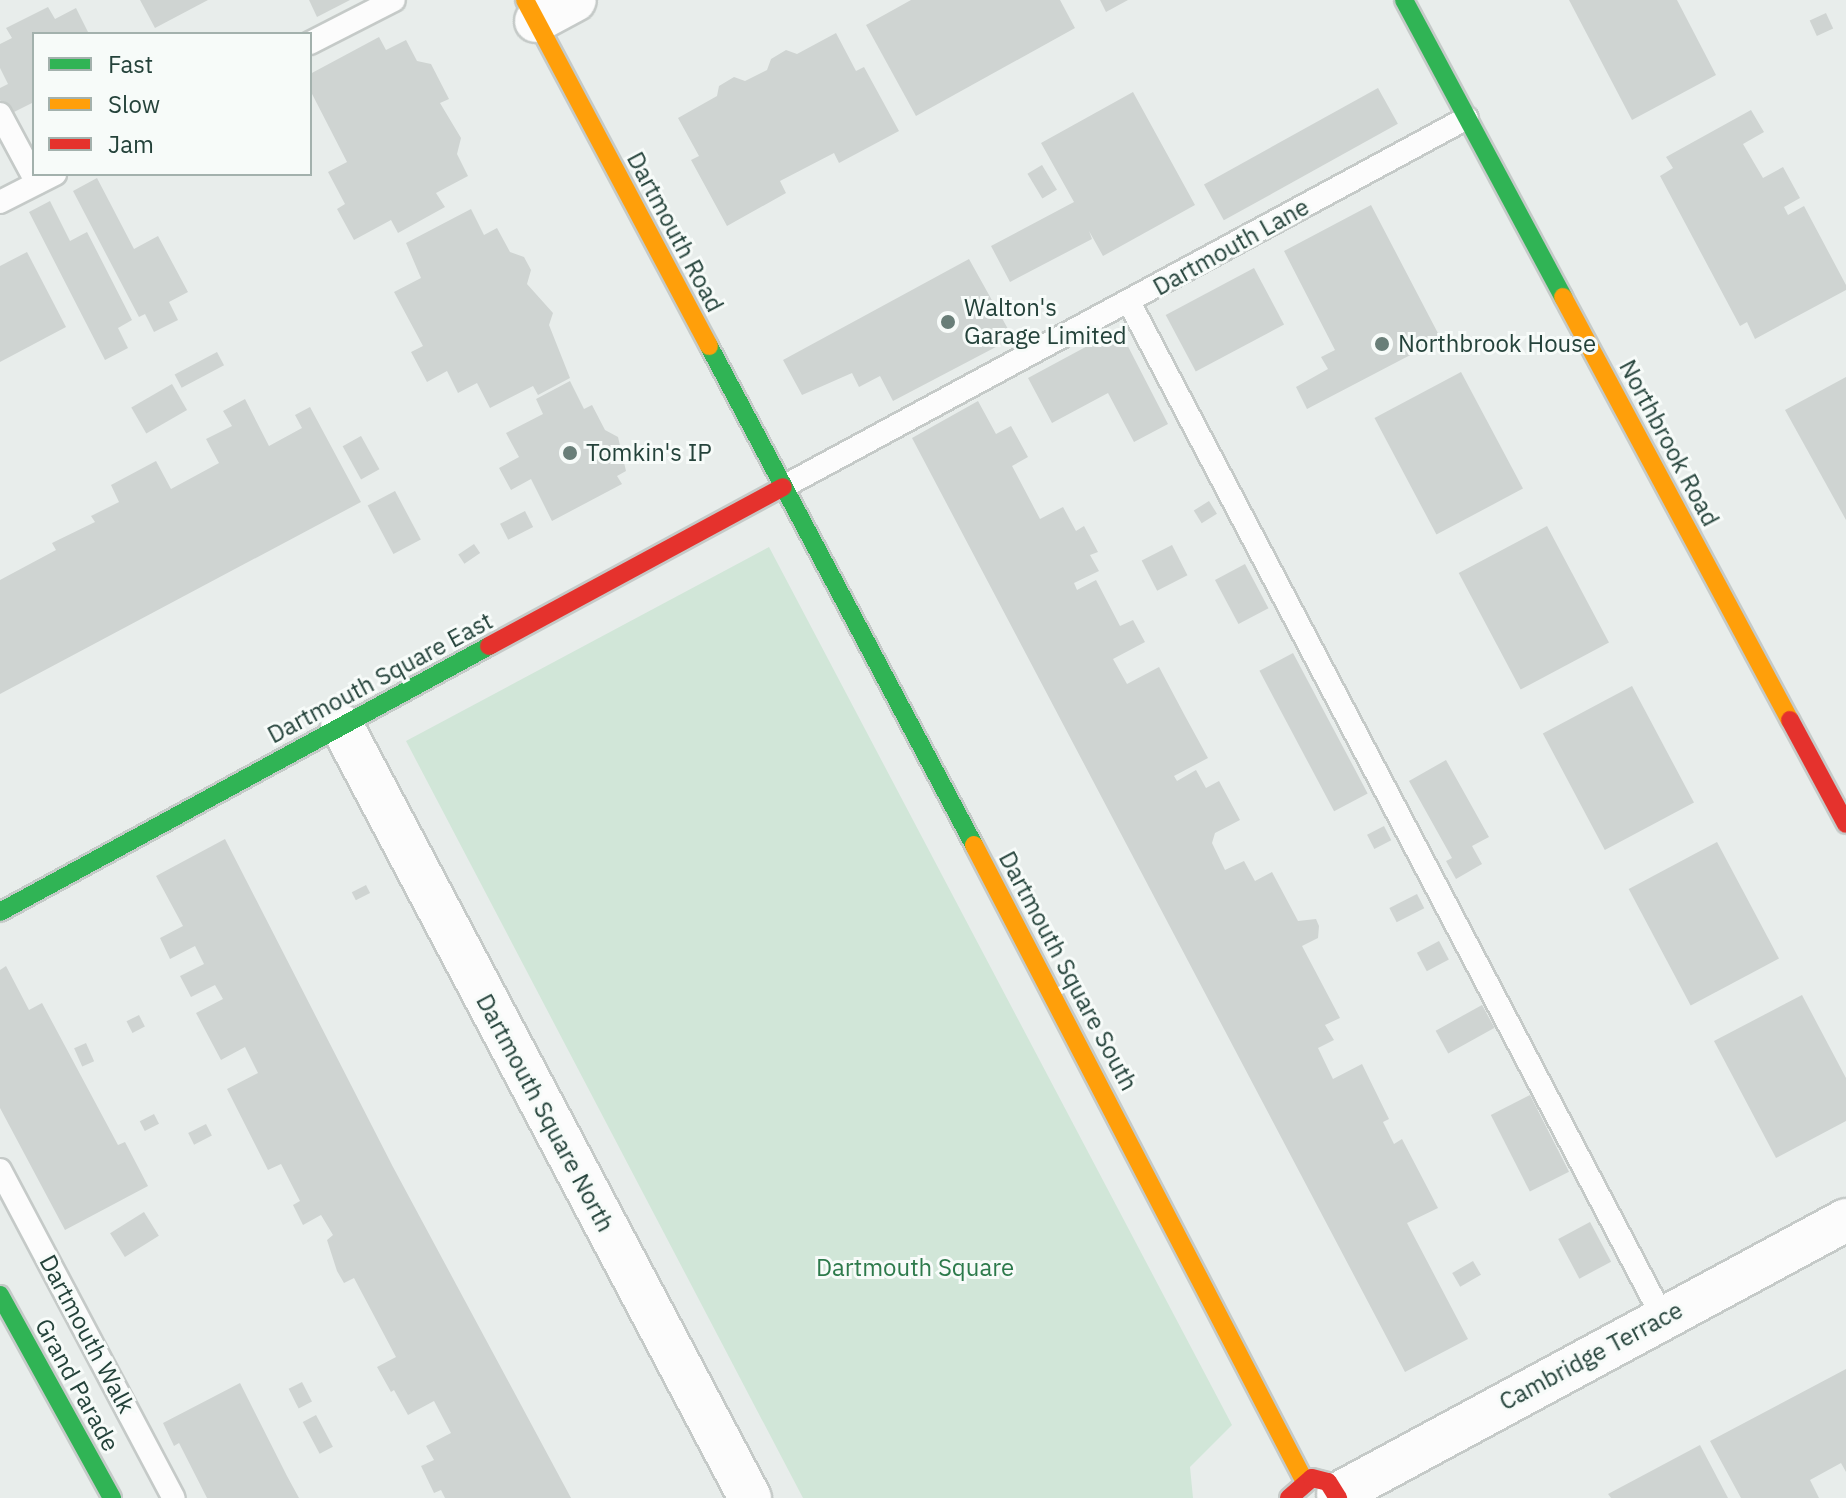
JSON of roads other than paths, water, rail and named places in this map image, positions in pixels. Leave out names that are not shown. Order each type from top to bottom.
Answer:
[{"type":"street","points":[[530,10],[575,0]]},
{"type":"street","name":"Northbrook Road","points":[[1404,0],[1846,824]]},
{"type":"street","name":"Dartmouth Road","points":[[530,10],[783,487]]},
{"type":"street","name":"Dartmouth Square East","points":[[0,912],[783,487]]},
{"type":"street","name":"Dartmouth Square South","points":[[783,487],[1327,1491]]},
{"type":"street","name":"Dartmouth Square North","points":[[342,726],[750,1498]]},
{"type":"street","name":"Cambridge Terrace","points":[[1327,1491],[1846,1220]]},
{"type":"street","name":"Grand Parade","points":[[0,1295],[112,1498]]},
{"type":"street","points":[[1289,1498],[1327,1491]]},
{"type":"lane","points":[[312,42],[394,0]]},
{"type":"lane","points":[[0,114],[32,159]]},
{"type":"lane","name":"Dartmouth Lane","points":[[783,487],[1467,118]]},
{"type":"lane","points":[[0,202],[46,179]]},
{"type":"lane","points":[[1129,302],[1663,1318]]},
{"type":"lane","name":"Dartmouth Walk","points":[[0,1170],[174,1498]]},
{"type":"place","name":"Walton's Garage Limited","points":[[948,322]]},
{"type":"place","name":"Northbrook House","points":[[1382,344]]},
{"type":"place","name":"Tomkin's IP","points":[[570,453]]},
{"type":"park label","name":"Dartmouth Square","points":[[915,1268]]}]
